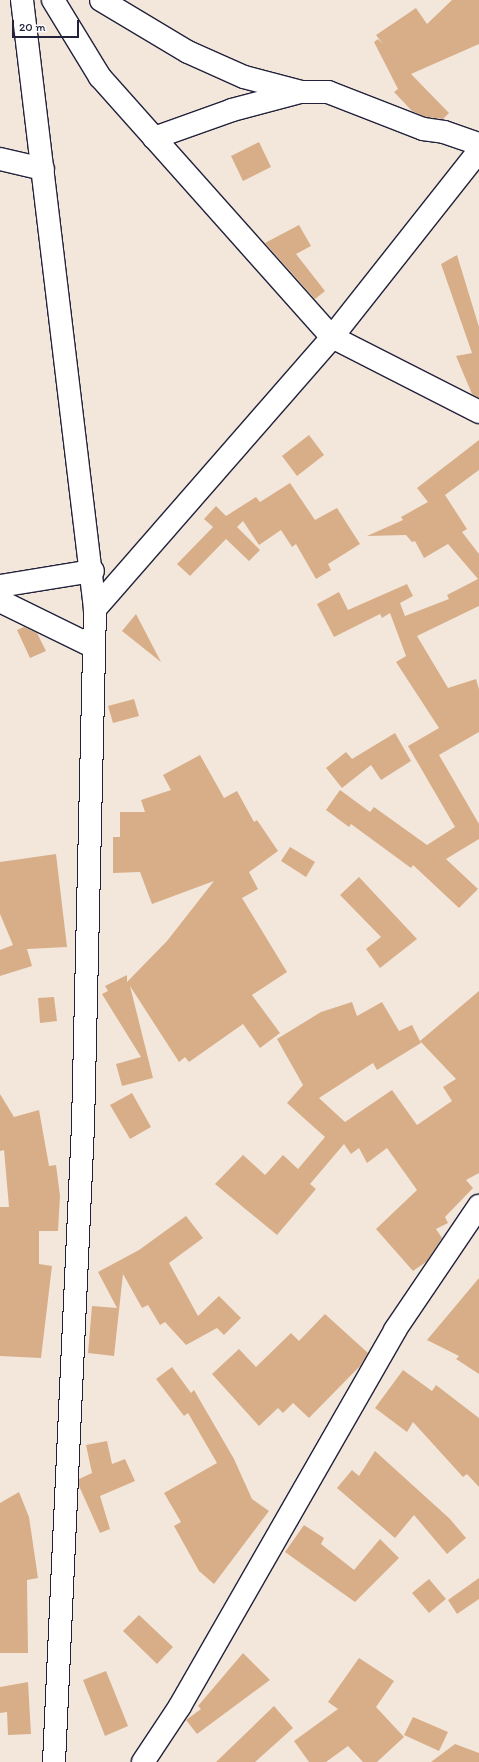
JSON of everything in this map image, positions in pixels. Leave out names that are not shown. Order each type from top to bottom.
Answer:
[{"type":"street","points":[[22,0],[93,571],[95,610],[92,646],[83,1126],[54,1762]]},
{"type":"street","points":[[53,0],[100,77],[332,337],[479,412]]},
{"type":"street","points":[[101,0],[188,52],[244,77],[301,92]]},
{"type":"street","points":[[154,138],[232,110],[301,92],[328,92],[423,129],[444,132],[479,144]]},
{"type":"street","points":[[95,610],[332,337],[479,151]]},
{"type":"street","points":[[0,159],[43,169]]},
{"type":"street","points":[[0,586],[93,571]]},
{"type":"street","points":[[0,601],[92,646]]},
{"type":"street","points":[[143,1762],[180,1706],[395,1330],[479,1206]]},
{"type":"building","points":[[452,0],[479,0],[479,44],[411,74],[449,113],[443,119],[426,117],[412,111],[394,92],[398,89],[374,42],[378,39],[383,44],[376,35],[416,8],[427,24]]},
{"type":"building","points":[[259,142],[271,167],[243,181],[231,156]]},
{"type":"building","points":[[299,225],[311,246],[296,254],[325,291],[315,299],[265,243]]},
{"type":"building","points":[[457,255],[479,327],[479,398],[472,394],[456,356],[472,353],[441,264]]},
{"type":"building","points":[[309,435],[324,455],[297,476],[282,456]]},
{"type":"building","points":[[479,440],[479,470],[445,495],[467,529],[462,532],[479,554],[479,606],[417,636],[448,688],[476,679],[479,689],[479,732],[439,755],[479,824],[479,839],[446,859],[478,889],[459,908],[413,865],[411,868],[351,824],[349,827],[326,810],[340,790],[370,812],[374,807],[427,845],[455,827],[408,746],[439,728],[396,662],[406,656],[390,613],[382,618],[380,614],[334,637],[317,604],[339,592],[348,610],[407,584],[413,596],[400,603],[405,616],[449,599],[447,595],[478,579],[448,544],[424,558],[415,541],[412,542],[406,535],[367,536],[403,520],[401,517],[428,502],[417,488]]},
{"type":"building","points":[[290,483],[315,520],[337,508],[360,544],[328,564],[331,570],[316,579],[296,544],[292,547],[281,530],[259,545],[243,521],[237,527],[260,550],[249,561],[226,539],[190,576],[177,564],[213,527],[204,519],[216,506],[226,516],[256,497],[260,502]]},
{"type":"building","points":[[136,614],[161,662],[122,631]]},
{"type":"building","points":[[24,627],[37,633],[46,651],[30,658],[17,630]]},
{"type":"building","points":[[134,699],[139,716],[113,723],[108,706]]},
{"type":"building","points":[[395,733],[411,761],[381,780],[371,765],[342,788],[326,768],[346,752],[352,759]]},
{"type":"building","points":[[200,755],[224,798],[237,791],[254,822],[257,820],[278,851],[249,872],[258,889],[242,898],[287,972],[252,995],[280,1033],[260,1048],[243,1024],[189,1062],[185,1057],[179,1062],[130,986],[153,1078],[122,1086],[116,1064],[141,1057],[102,994],[108,991],[105,986],[127,975],[127,982],[167,941],[214,881],[152,904],[140,872],[113,873],[113,837],[120,837],[120,812],[145,812],[141,800],[171,790],[163,775]]},
{"type":"building","points":[[290,847],[315,862],[306,877],[281,861]]},
{"type":"building","points":[[56,854],[67,947],[27,949],[32,966],[0,976],[0,950],[13,945],[0,914],[0,862]]},
{"type":"building","points":[[359,877],[417,939],[380,968],[366,949],[381,937],[340,895]]},
{"type":"building","points":[[479,991],[479,1173],[466,1180],[473,1188],[445,1217],[448,1223],[436,1229],[442,1238],[426,1262],[413,1271],[376,1229],[417,1190],[387,1148],[367,1163],[359,1148],[351,1154],[344,1144],[310,1184],[316,1189],[277,1235],[215,1184],[243,1155],[265,1175],[283,1155],[298,1169],[325,1137],[287,1103],[303,1085],[277,1039],[321,1012],[352,1002],[357,1016],[382,1002],[399,1031],[412,1025],[420,1041]],"holes":[[[420,1041],[456,1079],[443,1087],[452,1101],[417,1125],[392,1090],[345,1122],[319,1098],[373,1063],[377,1070],[421,1043]]]},
{"type":"building","points":[[54,997],[57,1021],[40,1023],[38,998]]},
{"type":"building","points":[[132,1093],[151,1127],[130,1139],[110,1105]]},
{"type":"building","points":[[0,1094],[14,1117],[39,1110],[49,1166],[56,1165],[60,1196],[58,1231],[39,1231],[39,1264],[52,1266],[41,1358],[0,1356],[0,1207],[9,1207],[4,1150],[0,1151]]},
{"type":"building","points":[[186,1216],[203,1238],[169,1263],[198,1316],[219,1296],[241,1318],[224,1335],[217,1328],[186,1345],[165,1322],[160,1325],[148,1305],[142,1308],[123,1274],[114,1356],[88,1353],[92,1306],[117,1308],[98,1272],[139,1250]]},
{"type":"building","points":[[479,1278],[479,1374],[456,1359],[459,1356],[427,1340]]},
{"type":"building","points":[[325,1314],[368,1353],[360,1366],[309,1418],[293,1403],[283,1413],[278,1408],[259,1426],[212,1374],[239,1349],[256,1367],[291,1333],[299,1341]]},
{"type":"building","points":[[172,1367],[191,1393],[194,1390],[234,1459],[252,1499],[269,1511],[214,1584],[199,1571],[174,1526],[181,1522],[164,1493],[217,1463],[188,1413],[184,1416],[156,1379]]},
{"type":"building","points":[[403,1370],[432,1391],[436,1385],[479,1418],[479,1487],[467,1474],[463,1477],[413,1422],[407,1432],[375,1408]]},
{"type":"building","points":[[107,1441],[112,1464],[125,1459],[135,1481],[100,1496],[110,1529],[100,1533],[79,1486],[79,1479],[92,1473],[86,1445]]},
{"type":"building","points":[[375,1451],[450,1519],[466,1538],[447,1554],[414,1515],[395,1538],[337,1488],[352,1470],[359,1476]]},
{"type":"building","points":[[19,1492],[29,1517],[38,1578],[27,1580],[28,1653],[0,1653],[0,1503]]},
{"type":"building","points":[[304,1525],[324,1538],[321,1544],[354,1570],[380,1539],[399,1558],[355,1602],[285,1552]]},
{"type":"building","points":[[479,1578],[479,1599],[457,1614],[448,1600]]},
{"type":"building","points":[[429,1579],[446,1599],[429,1613],[412,1593]]},
{"type":"building","points":[[139,1615],[173,1647],[157,1664],[123,1631]]},
{"type":"building","points":[[243,1653],[270,1680],[197,1734],[186,1720],[201,1709],[198,1706]]},
{"type":"building","points":[[359,1658],[394,1681],[376,1707],[404,1737],[377,1762],[363,1762],[348,1746],[326,1762],[309,1762],[294,1741],[338,1709],[328,1702]]},
{"type":"building","points":[[106,1671],[128,1726],[105,1736],[83,1680]]},
{"type":"building","points":[[28,1682],[31,1734],[8,1735],[7,1712],[0,1713],[0,1687]]},
{"type":"building","points":[[274,1706],[293,1728],[255,1762],[216,1762]]},
{"type":"building","points":[[413,1717],[448,1732],[439,1751],[404,1735]]},
{"type":"building","points":[[455,1744],[479,1753],[479,1762],[431,1762]]}]
